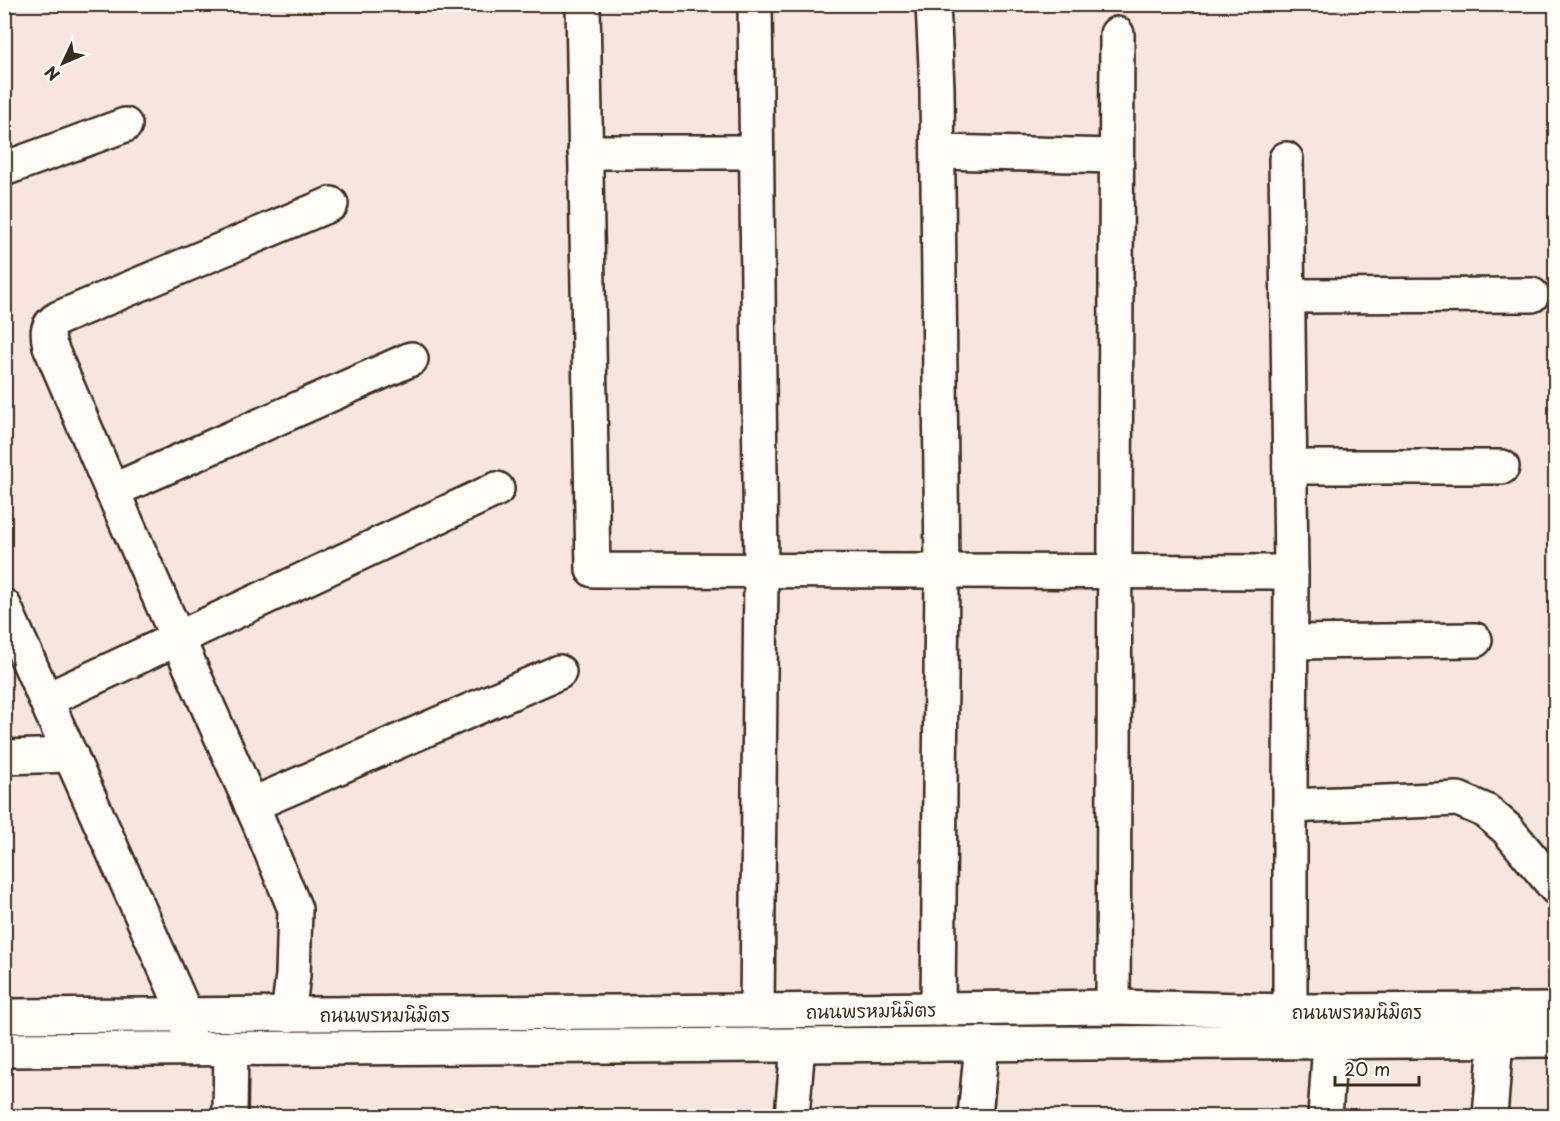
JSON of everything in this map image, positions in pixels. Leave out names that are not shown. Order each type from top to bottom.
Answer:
[{"type":"street","points":[[583,4],[593,570],[1291,572]]},
{"type":"street","points":[[754,4],[761,570],[758,1011]]},
{"type":"street","points":[[933,4],[938,88],[942,571],[938,1009]]},
{"type":"street","points":[[1113,1007],[1117,34]]},
{"type":"street","points":[[4,169],[125,125]]},
{"type":"street","points":[[585,152],[756,152]]},
{"type":"street","points":[[938,152],[1116,156]]},
{"type":"street","points":[[1286,159],[1291,572],[1290,1011]]},
{"type":"street","points":[[288,1015],[293,975],[295,909],[251,804],[112,491],[50,346],[47,334],[53,322],[67,315],[332,204]]},
{"type":"street","points":[[1288,296],[1532,295]]},
{"type":"street","points":[[112,491],[411,359]]},
{"type":"street","points":[[1290,467],[1502,467]]},
{"type":"street","points":[[46,700],[497,489]]},
{"type":"street","points":[[4,606],[186,1016],[191,1049]]},
{"type":"street","points":[[1291,642],[1474,640]]},
{"type":"street","points":[[251,804],[559,672]]},
{"type":"street","points":[[4,757],[71,755]]},
{"type":"street","points":[[1290,806],[1458,799],[1486,811],[1507,829],[1556,888]]},
{"type":"street","name":"ถนนพรหมนิมิตร","points":[[4,1016],[1113,1007],[1290,1011],[1556,1010]]},
{"type":"street","points":[[4,1050],[1556,1040]]},
{"type":"street","points":[[1490,1116],[1496,1041]]},
{"type":"street","points":[[1325,1116],[1330,1042]]},
{"type":"street","points":[[975,1116],[982,1044]]},
{"type":"street","points":[[792,1116],[798,1045]]},
{"type":"street","points":[[230,1116],[231,1048]]}]
